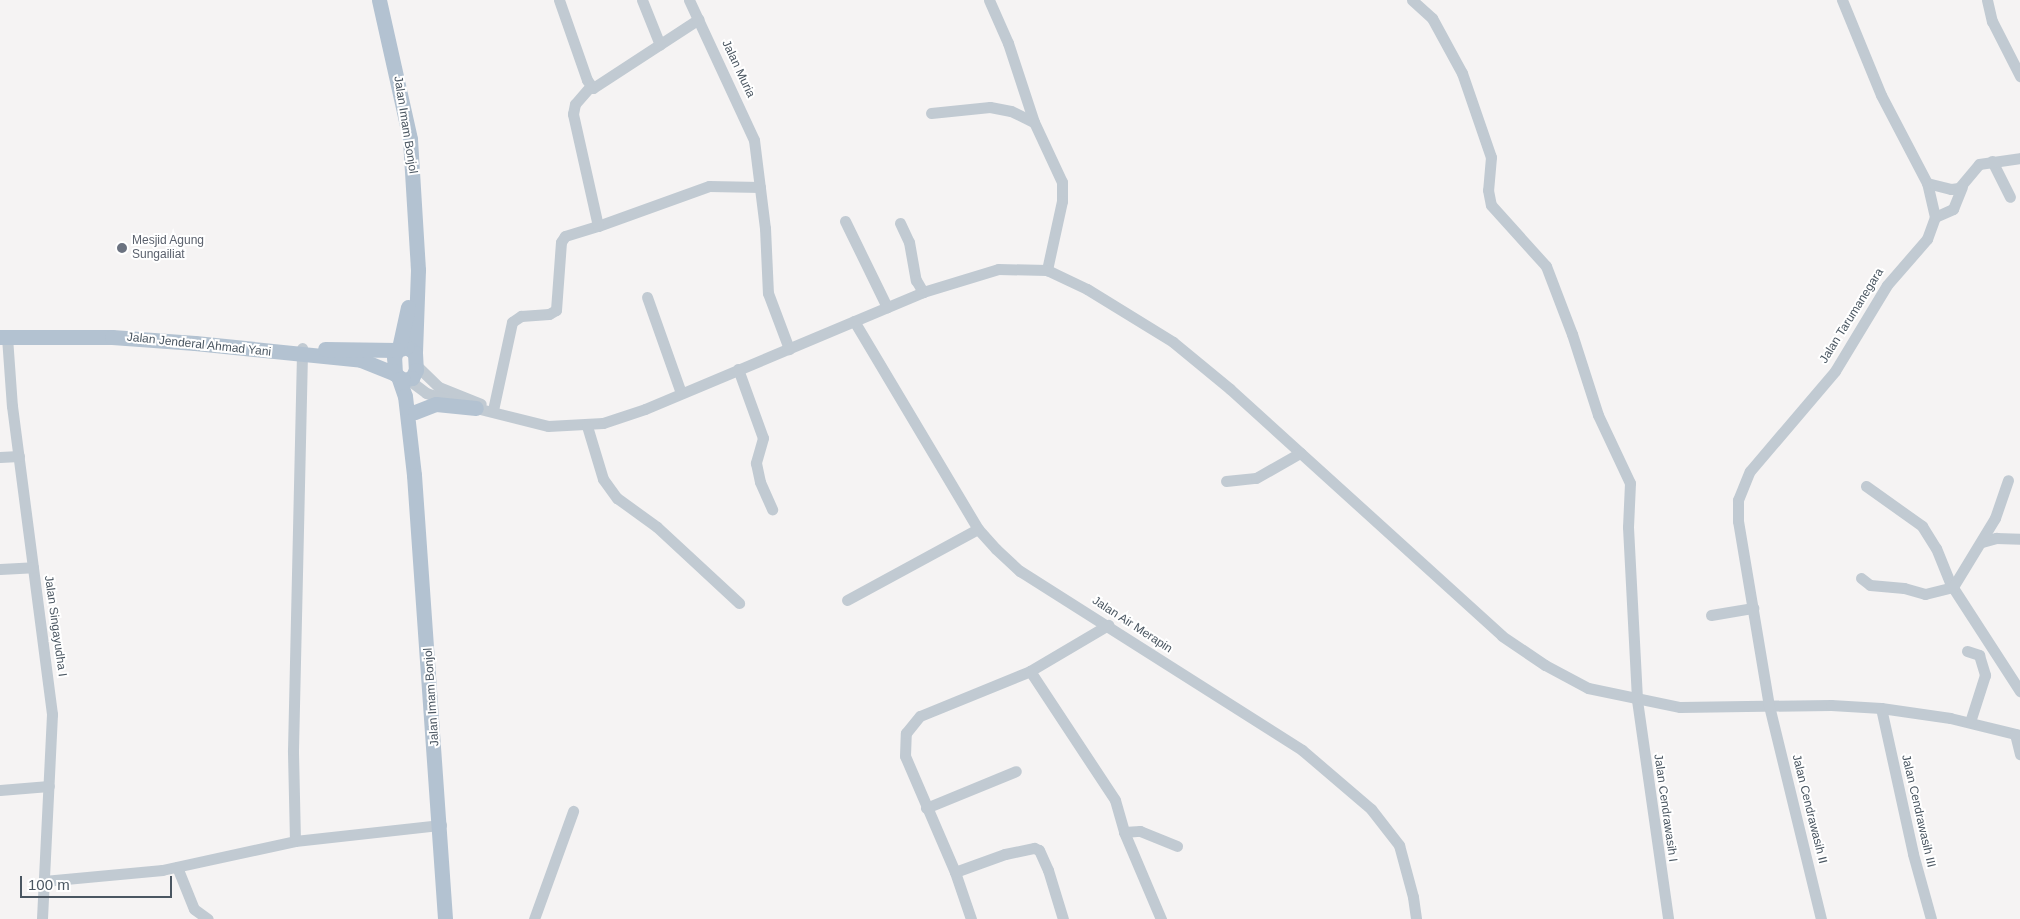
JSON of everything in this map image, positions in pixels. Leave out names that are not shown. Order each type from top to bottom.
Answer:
[{"type":"main road","name":"Jalan Imam Bonjol","points":[[380,0],[410,139],[417,251],[416,359]]},
{"type":"main road","name":"Jalan Imam Bonjol","points":[[414,475],[418,455],[415,412],[394,358],[398,349],[417,251]]},
{"type":"main road","name":"Jalan Jenderal Ahmad Yani","points":[[2,334],[157,333],[361,360],[403,378]]},
{"type":"main road","name":"Jalan Jenderal Ahmad Yani","points":[[302,352],[398,349],[407,347],[416,359]]},
{"type":"main road","points":[[403,378],[416,359]]},
{"type":"main road","name":"Jalan Imam Bonjol","points":[[403,378],[414,475],[441,825],[445,919]]},
{"type":"main road","points":[[415,412],[436,404],[485,409]]},
{"type":"street","points":[[559,0],[590,87]]},
{"type":"street","points":[[642,0],[660,45]]},
{"type":"street","name":"Jalan Muria","points":[[689,0],[749,126],[756,152],[760,186],[768,293],[788,349]]},
{"type":"street","points":[[988,0],[1008,43],[1034,122],[1062,182],[1062,201],[1047,270]]},
{"type":"street","name":"Jalan Cendrawasih I","points":[[1412,0],[1432,18],[1462,73],[1491,157],[1488,190],[1491,205],[1546,266],[1563,308],[1598,415],[1630,483],[1628,526],[1636,700],[1668,919]]},
{"type":"street","points":[[1842,0],[1881,95],[1927,183],[1935,217],[1954,209],[1962,187],[1979,164],[2020,158]]},
{"type":"street","points":[[1987,0],[1992,20],[2020,76]]},
{"type":"street","points":[[598,226],[573,114],[575,104],[590,87],[601,86],[699,19]]},
{"type":"street","points":[[931,113],[990,107],[1011,111],[1034,122]]},
{"type":"street","points":[[1992,161],[2010,197]]},
{"type":"street","points":[[1927,183],[1951,189],[1962,187]]},
{"type":"street","points":[[485,409],[512,322],[521,316],[549,314],[556,310],[561,242],[565,236],[708,186],[760,186]]},
{"type":"street","name":"Jalan Tarumanegara","points":[[1769,706],[1737,510],[1745,479],[1835,370],[1886,285],[1927,239],[1935,217]]},
{"type":"street","points":[[845,221],[887,308]]},
{"type":"street","points":[[900,223],[909,242],[916,280],[923,292]]},
{"type":"street","points":[[403,378],[426,393],[548,426],[587,426],[623,417],[923,292],[964,278],[1013,268],[1047,270],[1086,289],[1156,330],[1230,389],[1502,636],[1545,665],[1588,688],[1636,700],[1680,707],[1881,708],[1970,722],[2018,734],[2020,754]]},
{"type":"street","points":[[647,297],[681,393]]},
{"type":"street","name":"Jalan Air Merapin","points":[[854,322],[978,529],[1020,571],[1108,625],[1302,750],[1371,809],[1399,845],[1413,897],[1416,919]]},
{"type":"street","name":"Jalan Singayudha I","points":[[2,334],[52,714],[50,786],[42,919]]},
{"type":"street","points":[[295,841],[293,750],[300,520],[302,352]]},
{"type":"street","points":[[416,359],[439,387],[485,409]]},
{"type":"street","points":[[738,369],[763,438],[756,463],[772,509]]},
{"type":"street","points":[[587,426],[603,479],[618,498],[657,528],[739,603]]},
{"type":"street","points":[[1226,481],[1256,478],[1300,453]]},
{"type":"street","points":[[0,457],[19,456]]},
{"type":"street","points":[[1861,578],[1870,585],[1904,588],[1925,594],[1953,587],[1996,518],[2008,480]]},
{"type":"street","points":[[1866,486],[1922,526],[1936,548],[1953,587],[2020,691]]},
{"type":"street","points":[[847,600],[978,529]]},
{"type":"street","points":[[1982,542],[1996,538],[2020,539]]},
{"type":"street","points":[[0,569],[33,567]]},
{"type":"street","points":[[1711,615],[1753,608]]},
{"type":"street","points":[[972,919],[955,872],[905,756],[908,726],[935,709],[1030,671],[1108,625]]},
{"type":"street","points":[[1968,652],[1979,655],[1985,675],[1970,722]]},
{"type":"street","points":[[1030,671],[1115,800],[1124,832],[1161,919]]},
{"type":"street","name":"Jalan Cendrawasih II","points":[[1769,706],[1821,919]]},
{"type":"street","name":"Jalan Cendrawasih III","points":[[1881,708],[1913,854],[1932,919]]},
{"type":"street","points":[[926,808],[1016,771]]},
{"type":"street","points":[[0,790],[50,786]]},
{"type":"street","points":[[534,919],[573,811]]},
{"type":"street","points":[[44,881],[178,867],[295,841],[441,825]]},
{"type":"street","points":[[1124,832],[1140,831],[1178,846]]},
{"type":"street","points":[[955,872],[1006,854],[1034,848],[1039,850],[1048,870],[1063,919]]},
{"type":"street","points":[[178,867],[194,909],[208,919]]},
{"type":"place","name":"Mesjid Agung Sungailiat","points":[[122,248]]}]
